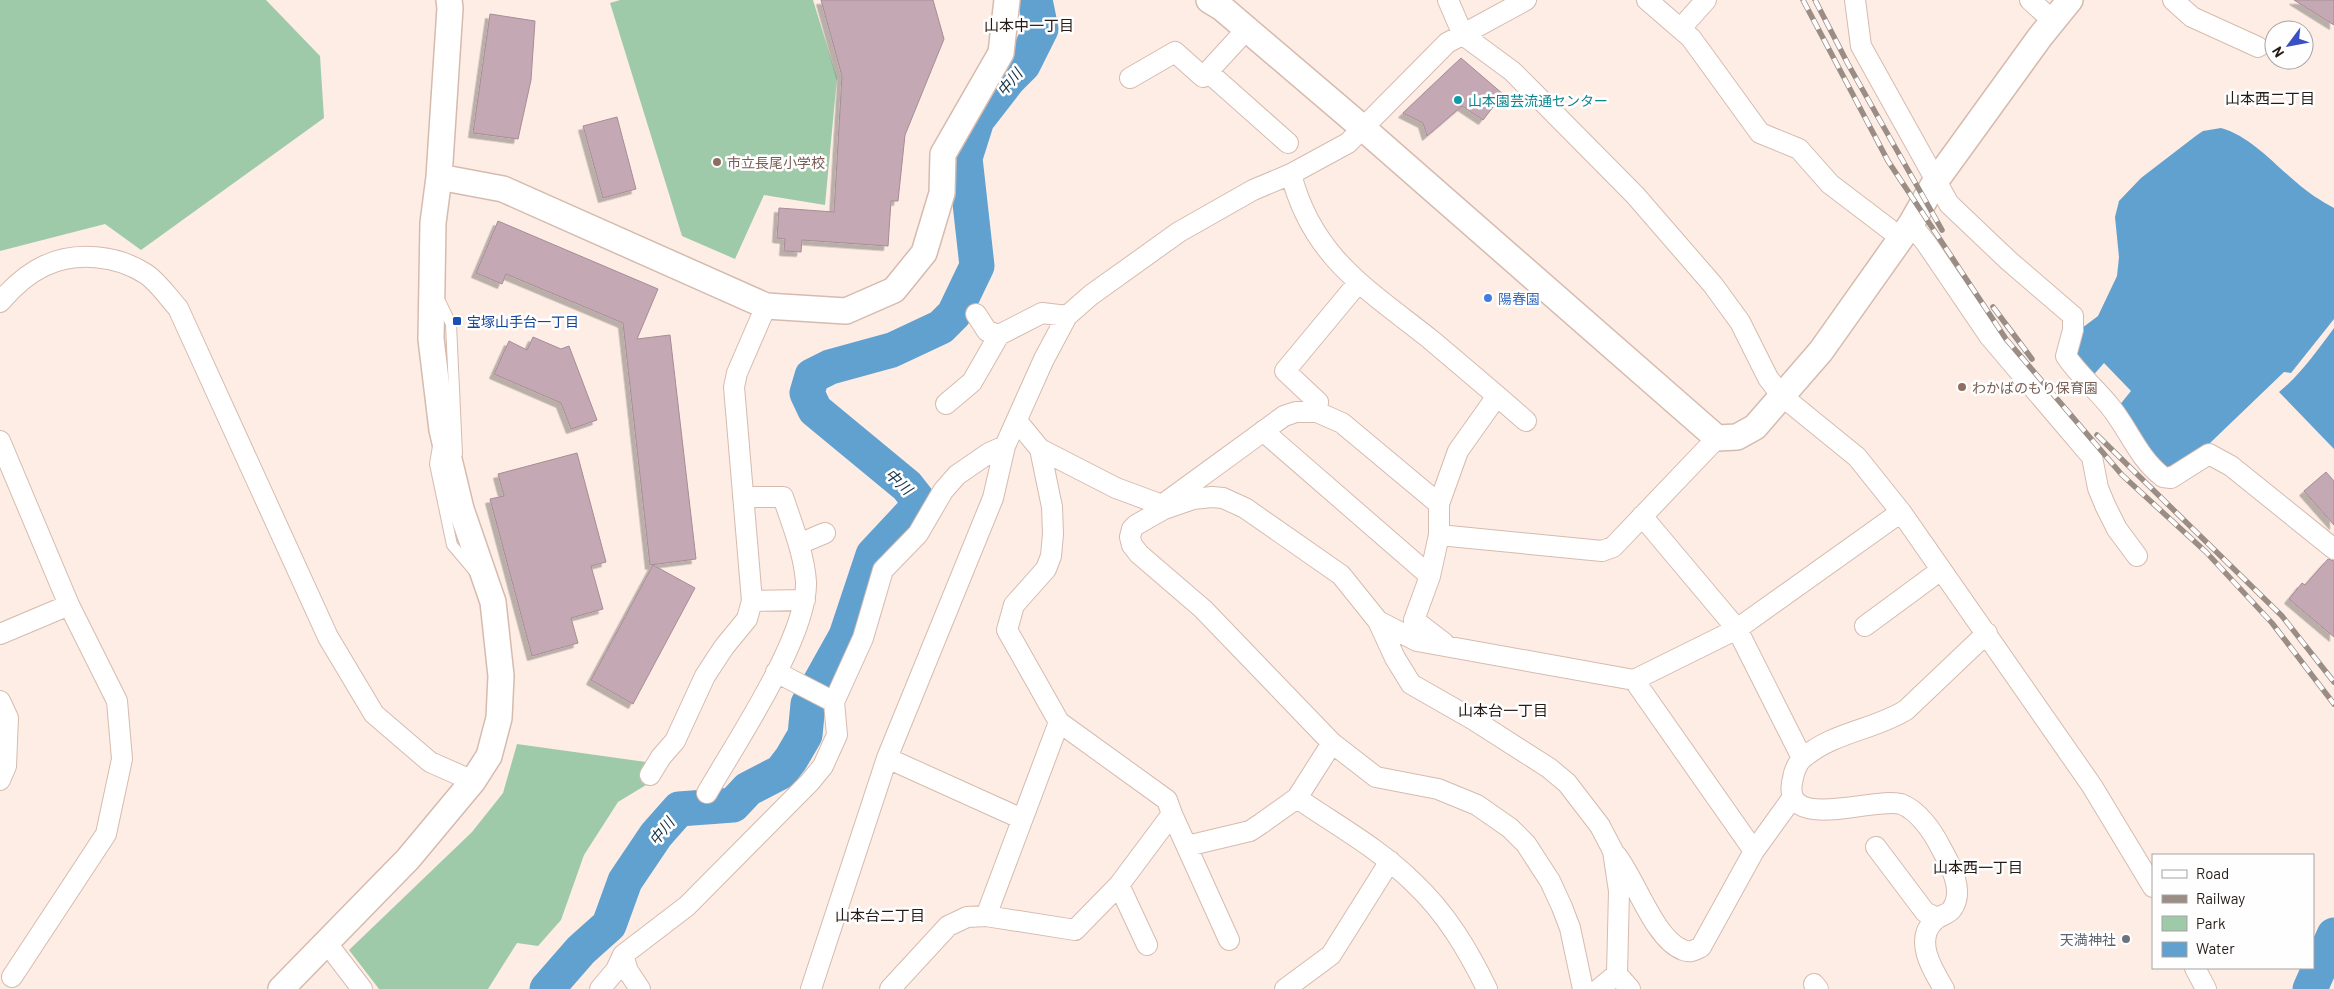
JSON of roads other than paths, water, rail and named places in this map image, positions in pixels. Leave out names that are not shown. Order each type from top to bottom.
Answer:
[{"type":"street","points":[[282,989],[408,859],[473,781],[489,756],[499,718],[501,676],[493,602],[455,485],[442,430],[431,339],[433,223],[439,177],[449,0]]},
{"type":"street","points":[[439,177],[503,189],[766,306],[846,311],[894,290],[924,253],[942,192],[943,154],[1001,53],[1007,0]]},
{"type":"street","points":[[1448,0],[1463,34],[1512,71],[1635,195],[1724,300],[1740,322],[1768,378],[1782,396],[1857,457],[1901,512],[2092,786],[2152,885]]},
{"type":"street","points":[[811,989],[887,758],[993,498],[1005,446],[1044,359],[1067,316],[1091,295],[1178,232],[1252,190],[1291,174],[1348,143],[1364,129],[1447,43],[1526,0]]},
{"type":"street","points":[[1647,0],[1691,38],[1760,133],[1799,148],[1830,184],[1926,243],[1990,337],[2092,458],[2098,488],[2116,529],[2138,556]]},
{"type":"street","points":[[1681,28],[1706,0]]},
{"type":"street","points":[[1855,0],[1860,46],[1934,182],[1948,204],[2009,262],[2073,316],[2073,330],[2066,356],[2075,370],[2111,407],[2140,455],[2163,477],[2171,478],[2209,454],[2231,466],[2334,549]]},
{"type":"street","points":[[2030,0],[2053,21]]},
{"type":"street","points":[[1439,535],[1602,551],[1612,547],[1718,438],[1737,436],[1755,426],[1821,351],[1906,231],[1934,182],[2070,0]]},
{"type":"street","points":[[2173,0],[2192,17],[2258,47]]},
{"type":"street","points":[[1220,3],[1247,29],[1718,438]]},
{"type":"street","points":[[1130,78],[1175,52],[1203,77],[1247,29]]},
{"type":"street","points":[[1208,72],[1288,142]]},
{"type":"street","points":[[1291,174],[1298,199],[1313,228],[1334,258],[1358,283],[1526,421]]},
{"type":"street","points":[[0,302],[15,286],[44,266],[82,256],[112,259],[147,274],[178,308],[328,637],[374,714],[430,762],[473,781]]},
{"type":"street","points":[[1317,412],[1318,402],[1285,371],[1358,283]]},
{"type":"street","points":[[650,775],[661,757],[675,741],[706,676],[724,646],[747,619],[752,601],[734,387],[737,373],[766,306]]},
{"type":"street","points":[[946,404],[972,382],[999,335],[1042,313],[1067,316]]},
{"type":"street","points":[[976,314],[987,331],[999,335]]},
{"type":"street","points":[[1448,645],[1414,620],[1430,576],[1439,535],[1439,504],[1458,451],[1497,396]]},
{"type":"street","points":[[1439,504],[1342,423],[1317,412],[1296,412],[1284,416],[1132,529],[1130,537],[1132,545],[1203,609],[1332,743],[1376,777],[1438,789],[1477,805],[1510,828],[1526,844],[1550,881],[1562,907],[1570,928],[1583,989]]},
{"type":"street","points":[[1017,420],[1040,449],[1116,488],[1163,507],[1193,499],[1212,497],[1223,498],[1245,508],[1341,575],[1378,621],[1395,658],[1412,684],[1474,720],[1549,768],[1567,783],[1600,826],[1613,852],[1625,865],[1645,907],[1670,940],[1683,950],[1693,952],[1701,946],[1754,851],[1793,797]]},
{"type":"street","points":[[1263,431],[1430,576]]},
{"type":"street","points":[[0,441],[69,605],[117,701],[122,759],[106,834],[8,980]]},
{"type":"street","points":[[600,989],[616,970],[623,955],[687,906],[810,782],[823,766],[837,735],[834,702],[863,638],[883,570],[918,534],[943,490],[957,475],[989,453],[1005,446]]},
{"type":"street","points":[[1040,449],[1052,507],[1051,556],[1046,569],[1014,605],[1007,630],[1059,722],[1167,800],[1229,940]]},
{"type":"street","points":[[707,793],[776,672],[799,620],[805,600],[806,581],[799,544],[783,497],[743,497]]},
{"type":"street","points":[[1378,621],[1418,640],[1634,680],[1737,629],[1901,512]]},
{"type":"street","points":[[1642,516],[1737,629],[1802,758]]},
{"type":"street","points":[[799,544],[825,533]]},
{"type":"street","points":[[1865,626],[1941,570]]},
{"type":"street","points":[[752,601],[805,600]]},
{"type":"street","points":[[0,634],[69,605]]},
{"type":"street","points":[[1944,989],[1933,971],[1924,946],[1926,928],[1954,907],[1956,894],[1955,874],[1937,840],[1911,810],[1902,804],[1889,802],[1861,808],[1811,810],[1801,806],[1793,797],[1791,786],[1794,772],[1802,758],[1844,734],[1892,719],[1906,710],[1987,633]]},
{"type":"street","points":[[776,672],[834,702]]},
{"type":"street","points":[[1634,680],[1754,851]]},
{"type":"street","points":[[0,701],[8,718],[6,766],[0,780]]},
{"type":"street","points":[[986,916],[1059,722]]},
{"type":"street","points":[[1187,846],[1250,831],[1297,798],[1332,743]]},
{"type":"street","points":[[887,758],[1022,819]]},
{"type":"street","points":[[1297,798],[1390,862],[1415,883],[1459,936],[1487,989]]},
{"type":"street","points":[[890,989],[948,926],[966,917],[986,916],[1075,930],[1119,885],[1172,814]]},
{"type":"street","points":[[1876,847],[1925,912],[1937,918]]},
{"type":"street","points":[[1599,989],[1623,981],[1618,891],[1613,852]]},
{"type":"street","points":[[1285,989],[1332,955],[1390,862]]},
{"type":"street","points":[[1119,885],[1147,945]]},
{"type":"street","points":[[326,942],[362,989]]},
{"type":"street","points":[[623,955],[628,971],[640,989]]},
{"type":"street","points":[[2196,969],[2206,989]]},
{"type":"lane","points":[[432,282],[451,324],[458,444],[455,485]]},
{"type":"lane","points":[[442,430],[435,464],[452,545],[488,587]]},
{"type":"water","points":[[2221,128],[2242,137],[2305,189],[2334,208],[2334,319],[2291,373],[2284,372],[2210,443],[2187,463],[2169,473],[2118,407],[2131,391],[2104,363],[2090,379],[2079,367],[2074,341],[2078,331],[2098,316],[2117,276],[2119,257],[2115,217],[2119,201],[2141,178],[2197,135],[2203,131]]},
{"type":"water","points":[[2334,328],[2334,449],[2279,392],[2302,370]]},
{"type":"waterway","name":"中川","points":[[547,989],[581,950],[609,925],[625,881],[656,835],[679,809],[733,805],[748,789],[781,772],[805,735],[808,704],[846,636],[873,555],[914,511],[918,500],[907,486],[815,410],[807,393],[812,376],[830,367],[892,350],[941,327],[954,314],[977,266],[965,158],[977,120],[1008,80],[1023,65],[1041,29],[1035,0]]},
{"type":"waterway","points":[[2310,989],[2334,935]]},
{"type":"railway","points":[[1803,0],[1888,161],[2006,339],[2122,475],[2206,552],[2272,623],[2334,704]]},
{"type":"railway","points":[[1815,0],[1848,64],[1942,230]]},
{"type":"railway","points":[[1993,307],[2032,359]]},
{"type":"railway","points":[[2097,435],[2282,616],[2334,682]]},
{"type":"place","name":"山本園芸流通センター","points":[[1458,100]]},
{"type":"place","name":"市立長尾小学校","points":[[717,162]]},
{"type":"place","name":"陽春園","points":[[1488,298]]},
{"type":"place","name":"宝塚山手台一丁目","points":[[457,321]]},
{"type":"place","name":"わかばのもり保育園","points":[[1962,387]]},
{"type":"place","name":"天満神社","points":[[2126,939]]},
{"type":"district","name":"山本中一丁目","points":[[1029,25]]},
{"type":"district","name":"山本西二丁目","points":[[2270,98]]},
{"type":"district","name":"山本台一丁目","points":[[1503,710]]},
{"type":"district","name":"山本西一丁目","points":[[1978,867]]},
{"type":"district","name":"山本台二丁目","points":[[880,915]]}]
